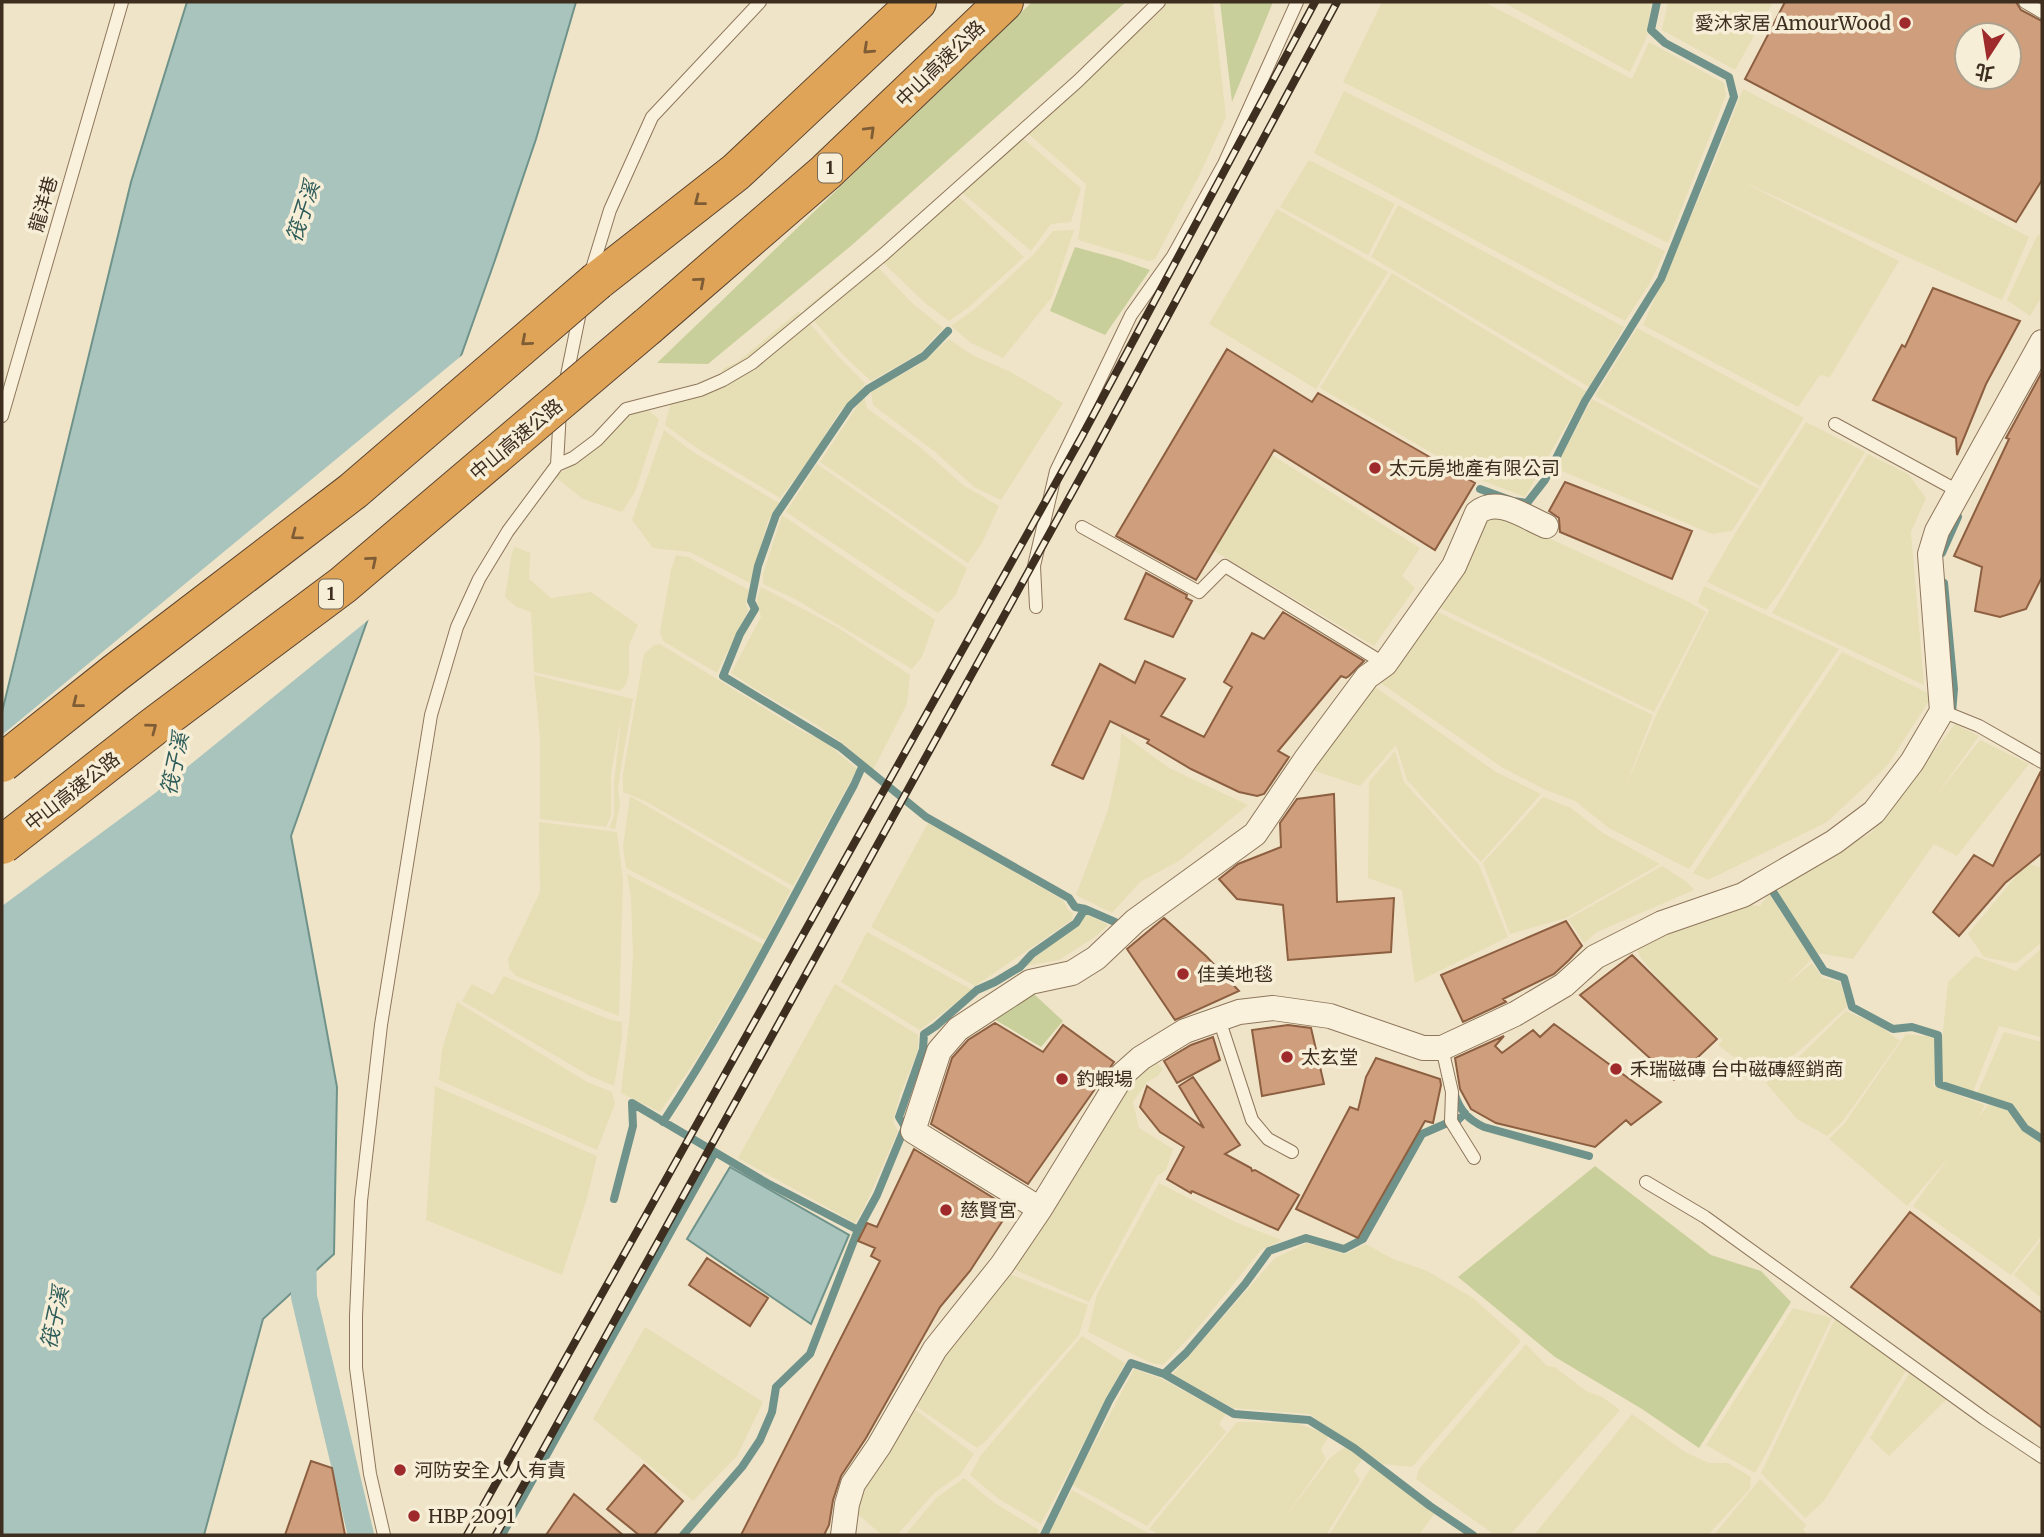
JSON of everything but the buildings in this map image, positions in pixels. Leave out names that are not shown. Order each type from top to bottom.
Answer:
[{"type":"highway","points":[[2,763],[353,491],[597,281],[736,172],[917,2]]},
{"type":"highway","name":"中山高速公路","points":[[2,845],[153,727],[343,585],[826,172],[1004,2]]},
{"type":"street","points":[[842,1535],[853,1484],[879,1446],[935,1349],[1002,1265],[1040,1209],[1123,1074],[1141,1058],[1185,1031],[1239,1012],[1273,1008],[1330,1016],[1423,1048],[1442,1048],[1515,1014],[1564,985],[1595,957],[1662,923],[1742,895],[1834,842],[1874,812],[1912,762],[1942,711],[1930,554],[1937,531],[2042,342]]},
{"type":"street","points":[[1040,1209],[913,1131],[939,1051],[958,1029],[1030,982],[1072,973],[1096,958],[1135,921],[1255,834],[1306,759],[1367,677],[1385,664],[1454,566],[1477,513],[1492,505],[1546,526]]},
{"type":"lane","name":"龍洋巷","points":[[2,416],[122,2]]},
{"type":"lane","points":[[557,465],[560,410],[580,308],[610,210],[652,117],[760,2]]},
{"type":"lane","points":[[384,1535],[368,1461],[356,1368],[361,1201],[377,1052],[431,715],[457,627],[480,579],[508,531],[557,465],[597,440],[626,409],[700,390],[752,363],[884,254],[1078,81],[1159,2]]},
{"type":"lane","points":[[1036,607],[1034,566],[1056,471],[1131,315],[1173,256],[1224,164],[1297,2]]},
{"type":"lane","points":[[2025,2],[2042,12]]},
{"type":"lane","points":[[1835,424],[1958,491]]},
{"type":"lane","points":[[1082,527],[1199,592],[1225,566],[1385,664]]},
{"type":"lane","points":[[1942,711],[1979,726],[2042,762]]},
{"type":"lane","points":[[1219,1019],[1252,1120],[1268,1139],[1292,1152]]},
{"type":"lane","points":[[1442,1048],[1452,1092],[1451,1121],[1474,1158]]},
{"type":"lane","points":[[1646,1182],[1705,1217],[1985,1419],[2042,1457]]},
{"type":"shaded area","points":[[1154,2],[1213,2],[1226,117],[1199,176],[1155,259],[1149,261],[1078,240],[1086,184],[1018,125],[1126,31]]},
{"type":"shaded area","points":[[1382,2],[1484,2],[1632,79],[1649,42],[1724,83],[1726,95],[1668,243],[1343,82]]},
{"type":"shaded area","points":[[1503,2],[1651,2],[1647,37],[1630,72]]},
{"type":"shaded area","points":[[1668,2],[1773,2],[1735,70],[1662,30]]},
{"type":"shaded area","points":[[1743,89],[2029,237],[2002,300],[1739,180],[1899,261],[1830,377],[1820,375],[1798,407],[1643,325],[1712,168]]},
{"type":"shaded area","points":[[1344,91],[1665,251],[1650,283],[1625,321],[1314,153]]},
{"type":"shaded area","points":[[1012,129],[1081,188],[1071,222],[1051,224],[1031,251],[953,185]]},
{"type":"shaded area","points":[[1309,160],[1395,204],[1368,255],[1280,207]]},
{"type":"shaded area","points":[[954,192],[1024,257],[969,307],[949,321],[925,303],[873,253]]},
{"type":"shaded area","points":[[1398,205],[1624,327],[1589,387],[1371,257]]},
{"type":"shaded area","points":[[1277,209],[1388,272],[1316,389],[1209,324]]},
{"type":"shaded area","points":[[1074,230],[1052,297],[1003,358],[971,343],[951,326],[976,308],[1033,255],[1053,231]]},
{"type":"shaded area","points":[[2042,233],[2042,296],[2030,316],[2007,300],[2037,236]]},
{"type":"shaded area","points":[[868,257],[912,303],[943,328],[920,353],[871,381],[845,357],[804,309]]},
{"type":"shaded area","points":[[1392,273],[1586,391],[1525,497],[1473,477],[1320,388]]},
{"type":"shaded area","points":[[799,311],[865,383],[840,411],[813,455],[780,498],[698,449],[665,425],[673,394],[709,390],[724,368],[736,363]]},
{"type":"shaded area","points":[[1637,328],[1804,418],[1760,486],[1595,396]]},
{"type":"shaded area","points":[[949,339],[972,355],[1011,372],[1063,403],[1001,500],[974,487],[934,451],[873,405],[871,391],[919,365]]},
{"type":"shaded area","points":[[864,396],[867,408],[921,448],[963,485],[999,506],[982,543],[968,563],[820,462]]},
{"type":"shaded area","points":[[1592,399],[1759,489],[1732,531],[1712,534],[1562,471],[1559,461]]},
{"type":"shaded area","points":[[640,404],[659,419],[635,492],[622,512],[583,499],[554,476],[567,469],[601,434],[616,409]]},
{"type":"shaded area","points":[[1806,422],[1865,452],[1782,589],[1766,610],[1707,582]]},
{"type":"shaded area","points":[[664,430],[693,452],[779,503],[768,521],[750,583],[690,552],[653,548],[632,520]]},
{"type":"shaded area","points":[[1868,454],[1908,474],[1926,498],[1911,532],[1924,685],[1772,613]]},
{"type":"shaded area","points":[[1272,455],[1420,548],[1402,576],[1415,588],[1374,646],[1214,551]]},
{"type":"shaded area","points":[[817,464],[967,568],[955,596],[938,613],[786,512]]},
{"type":"shaded area","points":[[1481,507],[1706,612],[1654,712],[1430,603]]},
{"type":"shaded area","points":[[782,515],[935,620],[922,657],[912,669],[795,599],[763,584],[763,574]]},
{"type":"shaded area","points":[[515,547],[530,553],[529,579],[551,598],[591,592],[638,625],[629,645],[629,673],[626,684],[620,691],[534,672],[531,612],[517,607],[505,597]]},
{"type":"shaded area","points":[[676,555],[688,557],[749,590],[746,603],[748,611],[717,673],[663,641],[660,632]]},
{"type":"shaded area","points":[[1704,586],[1839,649],[1689,869],[1609,828],[1575,801],[1503,768],[1375,679],[1427,607],[1653,715],[1625,788],[1657,713],[1709,610],[1698,602]]},
{"type":"shaded area","points":[[761,587],[837,627],[910,675],[907,704],[873,770],[844,744],[817,725],[731,673],[761,617],[757,600]]},
{"type":"shaded area","points":[[660,644],[800,730],[824,741],[857,769],[793,886],[645,801],[623,792],[623,774],[644,654],[654,645]]},
{"type":"shaded area","points":[[1842,652],[1930,694],[1929,701],[1887,766],[1827,822],[1708,880],[1693,873]]},
{"type":"shaded area","points":[[534,675],[633,699],[620,774],[620,804],[615,829],[609,828],[614,816],[614,783],[621,719],[611,773],[611,816],[606,827],[540,819],[540,738]]},
{"type":"shaded area","points":[[1364,679],[1496,772],[1541,794],[1481,862],[1407,780],[1396,745],[1360,786],[1303,767]]},
{"type":"shaded area","points":[[1955,724],[1979,736],[1936,796],[1980,740],[2029,764],[1957,856],[1934,844],[1853,959],[1816,953],[1814,956],[1776,888],[1871,833]]},
{"type":"shaded area","points":[[1121,733],[1169,768],[1248,805],[1179,861],[1140,882],[1112,913],[1076,895],[1108,810],[1120,756]]},
{"type":"shaded area","points":[[1395,751],[1404,782],[1479,865],[1508,937],[1415,983],[1402,890],[1368,878],[1369,782]]},
{"type":"shaded area","points":[[630,796],[791,890],[765,940],[626,868],[623,847]]},
{"type":"shaded area","points":[[1543,797],[1571,808],[1603,833],[1660,864],[1566,918],[1510,934],[1483,863]]},
{"type":"shaded area","points":[[539,822],[617,832],[623,880],[619,1016],[516,976],[509,968],[508,959],[540,892]]},
{"type":"shaded area","points":[[928,823],[1063,900],[1068,910],[1073,913],[1072,920],[975,986],[871,927]]},
{"type":"shaded area","points":[[2027,863],[2042,868],[2042,942],[2018,962],[1984,957],[1968,934]]},
{"type":"shaded area","points":[[1662,866],[1687,882],[1694,890],[1597,932],[1584,943],[1568,919]]},
{"type":"shaded area","points":[[627,874],[764,945],[697,1058],[660,1112],[621,1093],[633,955],[631,897]]},
{"type":"shaded area","points":[[1769,894],[1812,959],[1786,985],[1812,963],[1823,978],[1840,982],[1848,1006],[1800,1050],[1763,1079],[1718,1045],[1723,1040],[1689,1016],[1641,958],[1634,943],[1743,904],[1760,906]]},
{"type":"shaded area","points":[[1085,913],[1108,925],[1095,937],[1059,960],[1025,966],[1077,926]]},
{"type":"shaded area","points":[[867,932],[973,990],[920,1030],[841,982]]},
{"type":"shaded area","points":[[2042,948],[2041,1037],[1999,1026],[1972,1094],[1938,1080],[1948,982],[1975,956],[2016,971]]},
{"type":"shaded area","points":[[504,976],[608,1019],[622,1022],[614,1086],[590,1076],[462,1001],[472,984],[493,995]]},
{"type":"shaded area","points":[[835,984],[918,1035],[918,1050],[900,1095],[893,1122],[898,1131],[855,1223],[738,1158]]},
{"type":"shaded area","points":[[457,1002],[587,1082],[612,1092],[615,1104],[597,1150],[439,1080],[442,1049]]},
{"type":"shaded area","points":[[1846,1011],[1878,1025],[1900,1041],[1842,1122],[1827,1136],[1797,1119],[1766,1083],[1802,1054]]},
{"type":"shaded area","points":[[2004,1032],[2042,1042],[2042,1134],[2021,1121],[2013,1104],[1977,1094]]},
{"type":"shaded area","points":[[1906,1034],[1934,1037],[1940,1054],[1933,1086],[1985,1105],[1978,1118],[1988,1105],[2009,1110],[2021,1130],[2042,1143],[2042,1235],[2011,1275],[1913,1206],[1949,1157],[1907,1206],[1829,1139],[1844,1124]]},
{"type":"shaded area","points":[[1152,1058],[1163,1069],[1158,1076],[1147,1082],[1133,1102],[1139,1128],[1173,1149],[1166,1170],[1157,1176],[1089,1302],[1013,1269],[1085,1140]]},
{"type":"shaded area","points":[[435,1086],[597,1156],[587,1198],[562,1275],[426,1220]]},
{"type":"shaded area","points":[[1159,1183],[1235,1222],[1282,1240],[1261,1250],[1197,1329],[1163,1365],[1151,1363],[1088,1332],[1097,1294]]},
{"type":"shaded area","points":[[2042,1239],[2042,1299],[2014,1275]]},
{"type":"shaded area","points":[[1307,1243],[1345,1254],[1366,1244],[1393,1259],[1427,1271],[1473,1298],[1521,1341],[1412,1467],[1383,1464],[1309,1414],[1233,1408],[1172,1375],[1275,1258]]},
{"type":"shaded area","points":[[1007,1273],[1088,1305],[1079,1335],[977,1448],[917,1407],[955,1336]]},
{"type":"shaded area","points":[[1793,1308],[1832,1318],[1755,1473],[1706,1445]]},
{"type":"shaded area","points":[[1835,1319],[1907,1369],[1824,1501],[1805,1518],[1761,1473]]},
{"type":"shaded area","points":[[645,1327],[763,1402],[737,1456],[693,1501],[593,1419]]},
{"type":"shaded area","points":[[1082,1336],[1125,1363],[1041,1524],[999,1499],[970,1475],[981,1455]]},
{"type":"shaded area","points":[[1526,1344],[1547,1366],[1555,1367],[1586,1391],[1602,1397],[1620,1410],[1510,1535],[1495,1535],[1416,1479],[1419,1469]]},
{"type":"shaded area","points":[[1134,1369],[1162,1379],[1226,1414],[1219,1424],[1226,1432],[1147,1526],[1072,1485]]},
{"type":"shaded area","points":[[1910,1372],[1947,1399],[1889,1456],[1870,1438]]},
{"type":"shaded area","points":[[914,1409],[974,1454],[960,1475],[935,1492],[897,1535],[882,1535],[855,1512],[865,1483]]},
{"type":"shaded area","points":[[1632,1414],[1685,1452],[1709,1463],[1728,1463],[1751,1477],[1750,1489],[1708,1535],[1534,1535]]},
{"type":"shaded area","points":[[1237,1422],[1296,1423],[1329,1435],[1321,1450],[1326,1459],[1284,1519],[1329,1459],[1346,1446],[1363,1458],[1354,1471],[1360,1480],[1326,1535],[1160,1535],[1149,1529]]},
{"type":"shaded area","points":[[1372,1466],[1435,1513],[1419,1535],[1329,1535]]},
{"type":"shaded area","points":[[964,1478],[993,1502],[1039,1530],[1036,1535],[905,1535],[936,1498]]},
{"type":"shaded area","points":[[1760,1479],[1806,1525],[1803,1530],[1808,1535],[1714,1535]]},
{"type":"shaded area","points":[[1072,1490],[1144,1531],[1153,1535],[1048,1535]]},
{"type":"green space","points":[[1032,2],[1126,2],[852,245],[708,364],[657,363]]},
{"type":"green space","points":[[1220,2],[1273,2],[1232,102]]},
{"type":"green space","points":[[1075,247],[1150,270],[1105,335],[1050,311]]},
{"type":"green space","points":[[1021,982],[1063,1021],[1041,1047],[977,1009]]},
{"type":"green space","points":[[1595,1166],[1711,1255],[1761,1271],[1791,1302],[1699,1448],[1642,1409],[1555,1357],[1458,1277]]},
{"type":"water","name":"筏子溪","points":[[187,2],[576,2],[536,139],[495,260],[291,836],[337,1087],[334,1254],[263,1319],[204,1535],[2,1535],[2,712],[131,182]]},
{"type":"water","points":[[730,1167],[849,1235],[811,1324],[687,1239]]},
{"type":"pier","points":[[466,352],[372,617],[154,794],[2,906],[2,735]]},
{"type":"waterway","points":[[1480,489],[1527,503],[1545,480],[1585,401],[1661,279],[1734,97],[1729,77],[1665,43],[1651,30],[1657,2]]},
{"type":"waterway","points":[[948,331],[924,356],[868,389],[850,406],[776,515],[758,566],[751,601],[755,609],[740,634],[723,676],[840,747],[926,817],[1069,898],[1075,907],[1115,922]]},
{"type":"waterway","points":[[1942,553],[1958,517]]},
{"type":"waterway","points":[[1944,583],[1954,689],[1952,713]]},
{"type":"waterway","points":[[663,1122],[739,998],[862,767]]},
{"type":"waterway","points":[[1770,887],[1824,971],[1844,978],[1852,1007],[1893,1029],[1912,1027],[1938,1035],[1939,1084],[2010,1107],[2025,1128],[2042,1139]]},
{"type":"waterway","points":[[858,1230],[877,1195],[905,1127],[899,1117],[923,1049],[924,1034],[977,990],[1020,967],[1032,954],[1076,923],[1085,909]]},
{"type":"waterway","points":[[1455,1095],[1466,1114],[1484,1127],[1589,1156]]},
{"type":"waterway","points":[[614,1199],[633,1126],[632,1103],[767,1183],[858,1230],[810,1354],[776,1387],[772,1412],[760,1440],[742,1467],[683,1535]]},
{"type":"waterway","points":[[1044,1535],[1109,1401],[1131,1363],[1164,1374],[1186,1353],[1245,1284],[1269,1251],[1306,1238],[1344,1249],[1363,1239],[1422,1134],[1456,1122],[1465,1113]]},
{"type":"waterway","points":[[502,1535],[715,1152]]},
{"type":"waterway","points":[[303,1246],[304,1297],[361,1535]]},
{"type":"waterway","points":[[1164,1374],[1234,1414],[1309,1420],[1354,1448],[1473,1535]]},
{"type":"railway","points":[[467,1535],[1081,438],[1315,2]]},
{"type":"railway","points":[[496,1535],[1089,462],[1337,2]]},
{"type":"place","name":"愛沐家居 AmourWood","points":[[1905,23]]},
{"type":"place","name":"太元房地產有限公司","points":[[1375,468]]},
{"type":"place","name":"佳美地毯","points":[[1183,974]]},
{"type":"place","name":"太玄堂","points":[[1287,1057]]},
{"type":"place","name":"禾瑞磁磚 台中磁磚經銷商","points":[[1616,1069]]},
{"type":"place","name":"釣蝦場","points":[[1062,1079]]},
{"type":"place","name":"慈賢宮","points":[[946,1210]]},
{"type":"place","name":"河防安全人人有責","points":[[400,1470]]},
{"type":"place","name":"HBP 2091","points":[[414,1516]]}]
